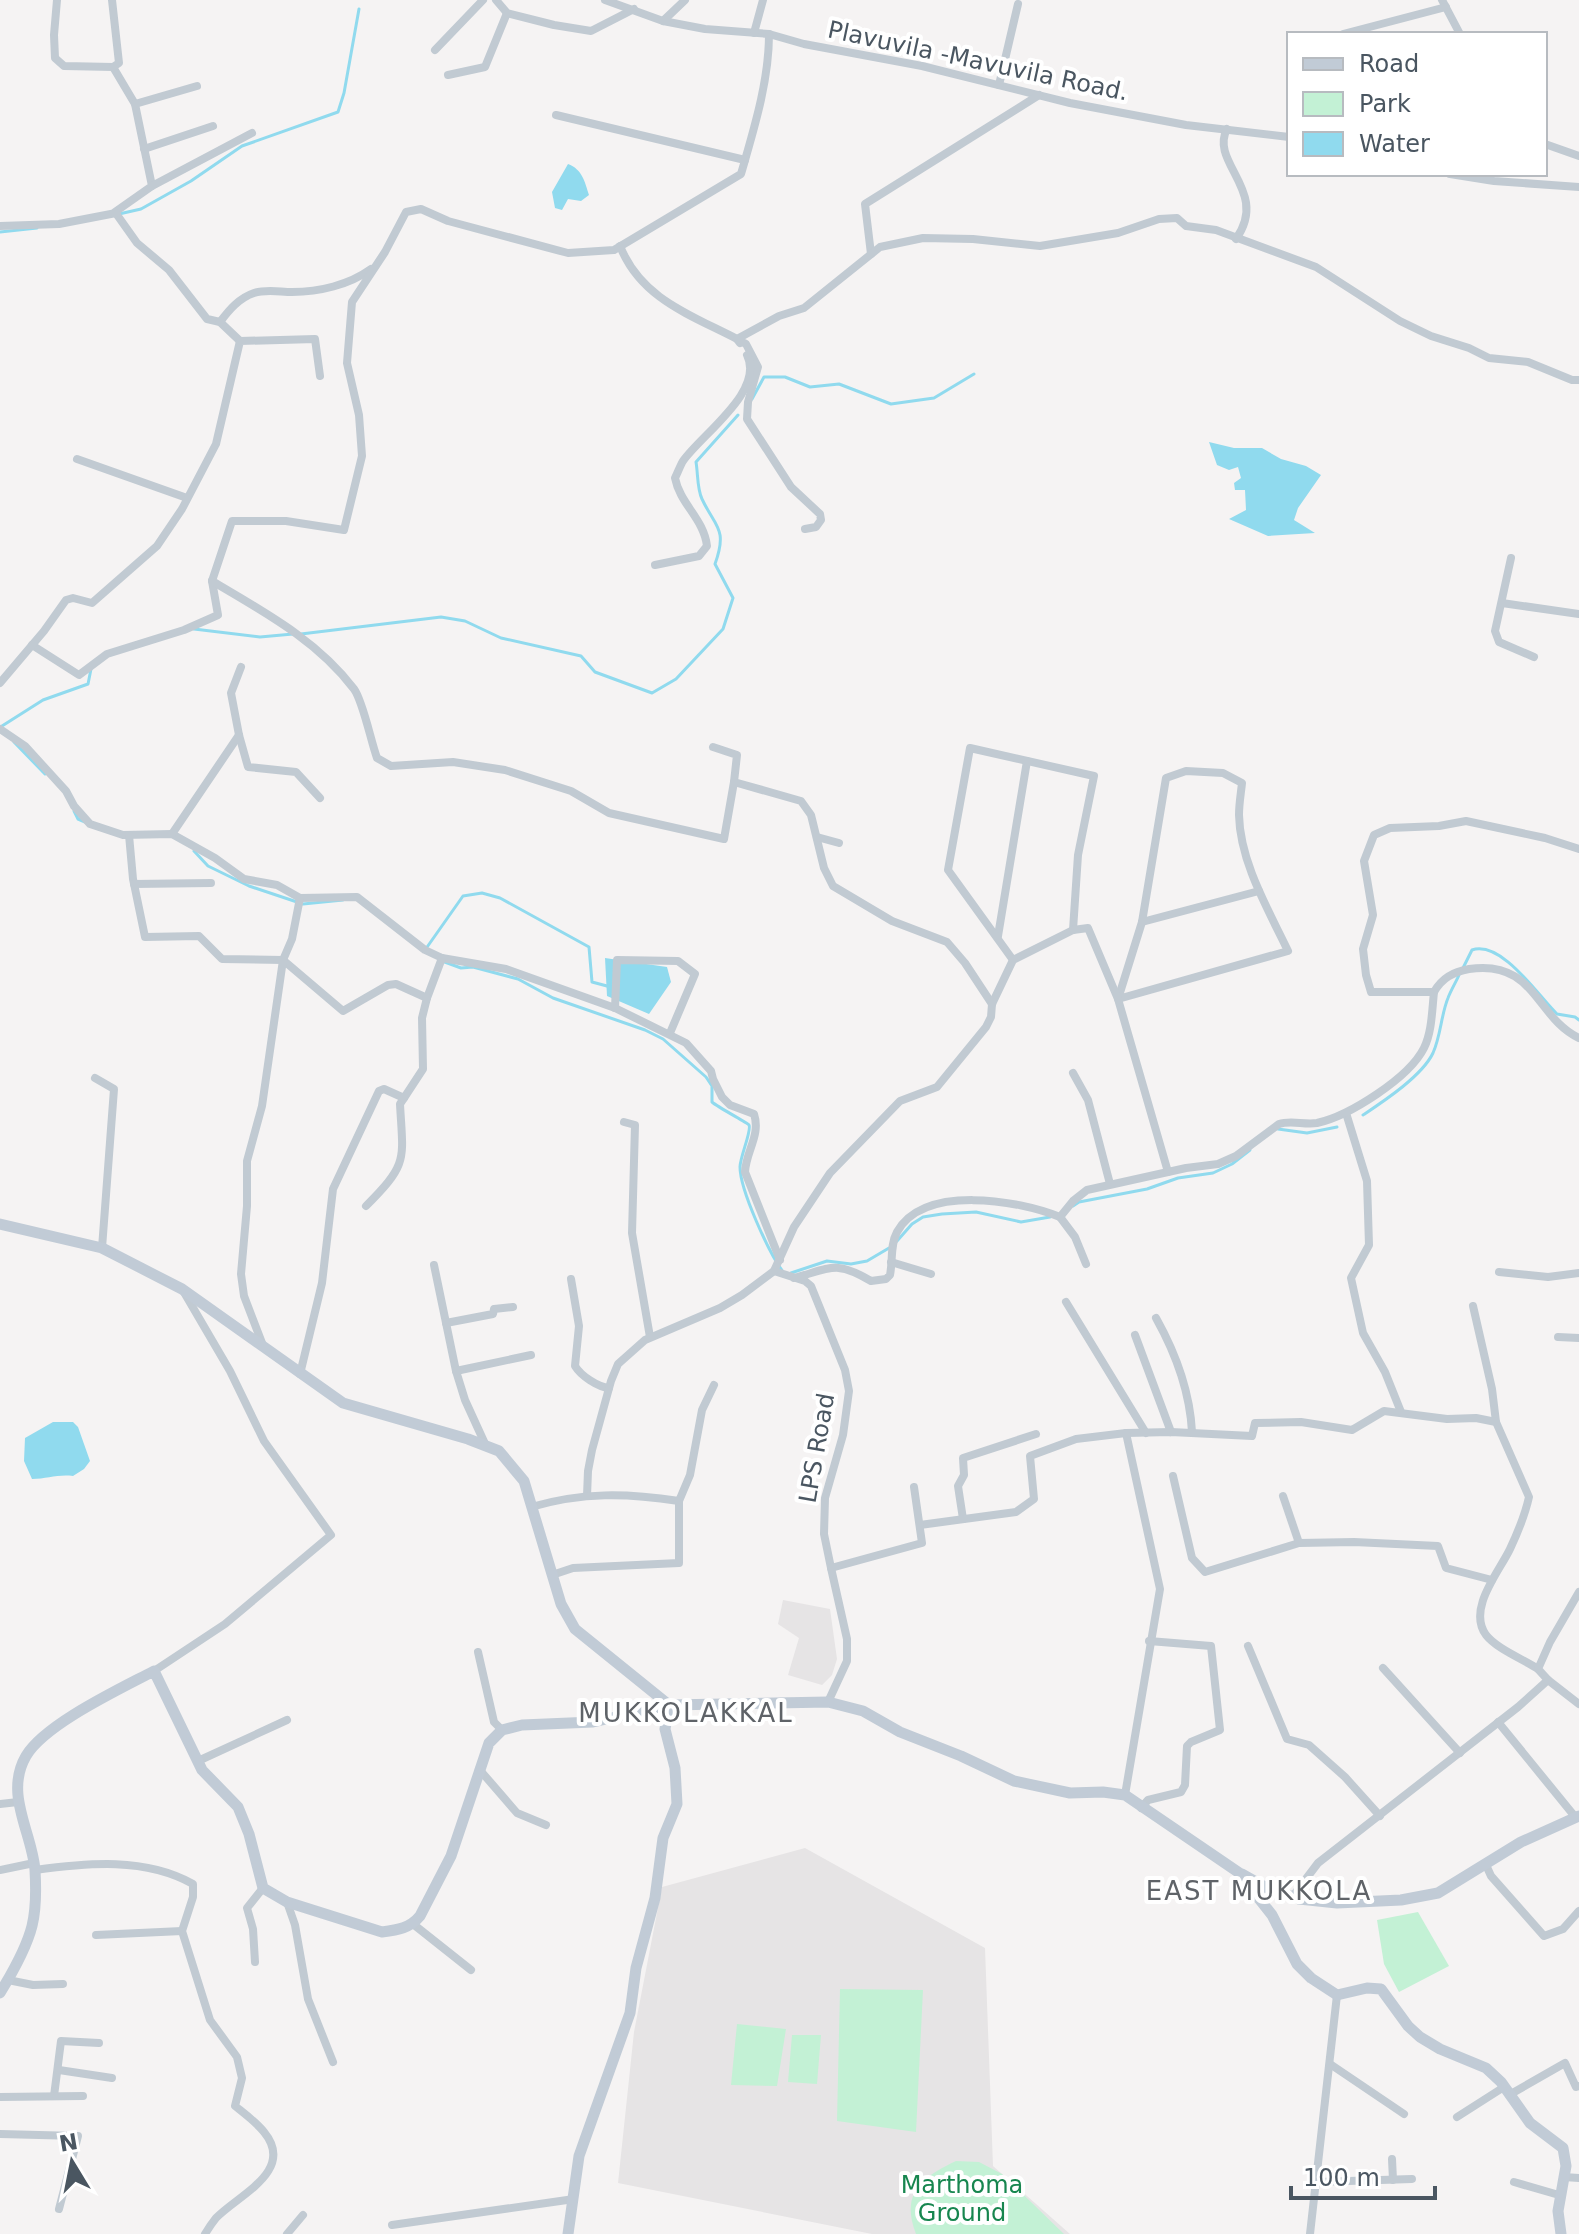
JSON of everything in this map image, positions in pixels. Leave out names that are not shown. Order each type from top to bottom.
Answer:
[{"type":"main road","points":[[0,1224],[102,1248],[182,1289],[343,1403],[499,1451],[524,1481],[561,1604],[575,1629],[669,1705]]},
{"type":"main road","points":[[0,1993],[32,1926],[34,1867],[18,1802],[18,1782],[27,1754],[60,1726],[154,1671],[202,1770],[238,1807],[249,1834],[263,1888],[287,1902],[382,1932],[413,1924],[451,1856],[489,1743],[502,1730],[522,1725],[593,1722],[669,1705],[828,1702],[863,1711],[900,1732],[1014,1781],[1070,1793],[1125,1795],[1265,1887],[1293,1896],[1337,1903],[1401,1900],[1438,1893],[1521,1842],[1578,1817]]},
{"type":"main road","points":[[568,2234],[579,2156],[630,2013],[636,1968],[655,1898],[663,1838],[677,1804],[675,1768],[665,1729],[669,1705]]},
{"type":"main road","points":[[1238,1872],[1272,1915],[1297,1964],[1311,1978],[1337,1995],[1367,1988],[1381,1989],[1420,2037],[1486,2068],[1530,2123],[1563,2148],[1566,2155],[1559,2195],[1561,2234]]},
{"type":"street","points":[[57,0],[55,58],[64,66],[113,67],[119,63],[112,0]]},
{"type":"street","points":[[435,50],[483,0]]},
{"type":"street","points":[[496,0],[507,13],[591,31],[634,9]]},
{"type":"street","name":"Plavuvila -Mavuvila Road.","points":[[605,0],[663,21],[705,29],[769,34],[1186,125],[1287,137]]},
{"type":"street","points":[[663,21],[685,0]]},
{"type":"street","points":[[754,33],[763,0]]},
{"type":"street","points":[[999,85],[1018,4]]},
{"type":"street","points":[[1350,32],[1444,4],[1459,32]]},
{"type":"street","points":[[448,75],[485,67],[507,13]]},
{"type":"street","points":[[352,302],[406,212],[421,209],[448,221],[568,253],[619,250],[741,174],[756,119],[769,53],[769,34]]},
{"type":"street","points":[[113,67],[135,104],[152,186]]},
{"type":"street","points":[[135,104],[197,86]]},
{"type":"street","points":[[871,254],[865,204],[1039,95]]},
{"type":"street","points":[[556,115],[745,160]]},
{"type":"street","points":[[144,149],[213,126]]},
{"type":"street","points":[[1227,129],[1222,138],[1224,151],[1246,194],[1247,205],[1244,228],[1236,239]]},
{"type":"street","points":[[0,226],[59,224],[117,215],[152,186],[252,133]]},
{"type":"street","points":[[1547,145],[1579,156]]},
{"type":"street","points":[[1463,176],[1576,187]]},
{"type":"street","points":[[117,215],[137,243],[169,270],[207,319],[220,322],[240,341],[315,339],[320,376]]},
{"type":"street","points":[[737,339],[779,316],[804,308],[880,247],[923,238],[973,239],[1040,246],[1118,233],[1159,219],[1177,218],[1186,226],[1216,230],[1316,267],[1400,321],[1431,336],[1489,358],[1528,362],[1579,380]]},
{"type":"street","points":[[619,250],[633,272],[654,295],[677,310],[746,344],[758,367],[747,407],[750,425],[791,487],[820,514],[821,520],[816,527],[805,529]]},
{"type":"street","points":[[220,322],[232,306],[253,294],[297,292],[348,284],[376,266]]},
{"type":"street","points":[[32,645],[79,675],[107,654],[218,615],[212,581],[232,521],[286,521],[344,530],[362,456],[359,415],[347,363],[352,302],[348,284]]},
{"type":"street","points":[[655,565],[699,556],[707,546],[701,524],[685,504],[675,478],[682,463],[738,401],[746,386],[751,368],[737,339]]},
{"type":"street","points":[[0,683],[66,600],[73,598],[92,603],[157,546],[216,444],[240,341]]},
{"type":"street","points":[[77,459],[187,498]]},
{"type":"street","points":[[1511,558],[1495,631],[1499,642],[1534,657]]},
{"type":"street","points":[[212,581],[305,638],[355,690],[377,758],[391,766],[453,762],[505,770],[571,791],[609,813],[724,839],[737,755],[713,747]]},
{"type":"street","points":[[1502,603],[1579,614]]},
{"type":"street","points":[[241,667],[231,693],[248,767],[296,772],[320,798]]},
{"type":"street","points":[[1,730],[19,741],[54,777],[90,824],[113,834],[172,834],[244,879],[277,885],[300,898],[357,897],[425,950],[442,958],[506,969],[615,1008],[686,1043],[711,1071],[722,1097],[730,1105],[754,1114],[757,1131],[745,1161],[745,1172],[780,1260]]},
{"type":"street","points":[[172,834],[239,735]]},
{"type":"street","points":[[1013,960],[948,870],[970,748],[1094,776],[1078,855],[1073,930]]},
{"type":"street","points":[[998,936],[1027,761]]},
{"type":"street","points":[[1186,771],[1223,773],[1242,783],[1239,815],[1243,840],[1259,891],[1288,951],[1118,999],[1142,922],[1166,778],[1186,771]]},
{"type":"street","points":[[734,782],[801,801],[811,815],[824,868],[833,886],[892,921],[947,942],[992,1004]]},
{"type":"street","points":[[1434,992],[1371,992],[1363,949],[1373,915],[1364,861],[1374,835],[1390,828],[1439,826],[1466,821],[1545,838],[1579,849]]},
{"type":"street","points":[[129,835],[129,854],[145,937],[199,936],[222,959],[283,960],[343,1011],[388,985],[396,984],[427,998]]},
{"type":"street","points":[[817,837],[839,843]]},
{"type":"street","points":[[134,884],[211,883]]},
{"type":"street","points":[[1142,922],[1259,891]]},
{"type":"street","points":[[266,1350],[257,1335],[244,1296],[241,1274],[247,1161],[262,1106],[283,960],[292,939],[300,898]]},
{"type":"street","points":[[587,1496],[588,1471],[618,1364],[650,1337],[720,1308],[774,1271],[794,1227],[830,1173],[900,1101],[937,1087],[948,1077],[986,1027],[992,1004],[1013,960],[1073,930],[1088,928],[1118,999],[1168,1172]]},
{"type":"street","points":[[366,1206],[401,1165],[400,1104],[423,1069],[422,1018],[442,958]]},
{"type":"street","points":[[615,1008],[617,960],[678,961],[695,974],[670,1033]]},
{"type":"street","points":[[1060,1217],[1087,1190],[1218,1164],[1279,1124],[1314,1123],[1346,1113],[1395,1079],[1424,1048],[1434,992],[1441,982],[1456,972],[1485,968],[1505,972],[1538,995],[1557,1021],[1579,1038]]},
{"type":"street","points":[[1073,1073],[1088,1100],[1110,1184]]},
{"type":"street","points":[[95,1078],[114,1089],[102,1248]]},
{"type":"street","points":[[300,1374],[322,1283],[333,1189],[379,1091],[384,1089],[404,1098]]},
{"type":"street","points":[[1346,1113],[1367,1181],[1368,1206],[1369,1245],[1351,1278],[1363,1333],[1385,1372],[1401,1412]]},
{"type":"street","points":[[624,1122],[635,1125],[636,1133],[632,1233],[650,1337]]},
{"type":"street","points":[[794,1278],[837,1266],[852,1269],[877,1282],[890,1275],[894,1237],[899,1228],[911,1216],[933,1204],[952,1200],[1002,1203],[1060,1217],[1075,1237],[1086,1264]]},
{"type":"street","points":[[891,1262],[931,1274]]},
{"type":"street","points":[[434,1265],[456,1371],[465,1400],[486,1446]]},
{"type":"street","name":"LPS Road","points":[[774,1271],[811,1286],[845,1370],[849,1391],[843,1435],[825,1498],[824,1534],[847,1639],[847,1661],[828,1702]]},
{"type":"street","points":[[1499,1272],[1548,1277],[1579,1273]]},
{"type":"street","points":[[571,1279],[579,1326],[575,1366],[583,1375],[609,1388]]},
{"type":"street","points":[[154,1671],[225,1624],[331,1535],[264,1441],[230,1371],[182,1289]]},
{"type":"street","points":[[1066,1302],[1146,1433]]},
{"type":"street","points":[[1473,1306],[1492,1389],[1496,1422],[1529,1497],[1516,1536],[1492,1580],[1481,1612],[1481,1626],[1488,1637],[1538,1669],[1579,1704]]},
{"type":"street","points":[[446,1323],[493,1314],[494,1309],[513,1307]]},
{"type":"street","points":[[1156,1318],[1173,1353],[1191,1414],[1192,1432]]},
{"type":"street","points":[[1135,1335],[1171,1432]]},
{"type":"street","points":[[1558,1337],[1579,1338]]},
{"type":"street","points":[[456,1371],[531,1355]]},
{"type":"street","points":[[552,1575],[573,1568],[679,1563],[679,1501],[690,1475],[702,1410],[714,1385]]},
{"type":"street","points":[[920,1525],[1016,1512],[1034,1499],[1030,1456],[1076,1439],[1171,1432],[1252,1436],[1255,1423],[1301,1422],[1352,1430],[1384,1411],[1496,1422]]},
{"type":"street","points":[[1125,1795],[1160,1589],[1126,1433]]},
{"type":"street","points":[[963,1519],[958,1486],[964,1475],[963,1458],[1036,1434]]},
{"type":"street","points":[[1173,1476],[1192,1558],[1205,1572],[1299,1543],[1354,1542],[1438,1546],[1446,1568],[1492,1580]]},
{"type":"street","points":[[831,1568],[917,1547],[922,1543],[914,1487]]},
{"type":"street","points":[[531,1507],[619,1493],[679,1501]]},
{"type":"street","points":[[1283,1496],[1299,1543]]},
{"type":"street","points":[[1538,1669],[1579,1592]]},
{"type":"street","points":[[1141,1808],[1148,1800],[1181,1792],[1185,1785],[1187,1746],[1220,1730],[1211,1646],[1149,1641]]},
{"type":"street","points":[[1248,1646],[1287,1739],[1309,1745],[1345,1777],[1380,1816]]},
{"type":"street","points":[[478,1652],[494,1722],[502,1730]]},
{"type":"street","points":[[1383,1668],[1460,1753]]},
{"type":"street","points":[[1293,1896],[1318,1863],[1548,1680]]},
{"type":"street","points":[[198,1761],[287,1720]]},
{"type":"street","points":[[1498,1722],[1578,1817]]},
{"type":"street","points":[[479,1769],[517,1813],[546,1825]]},
{"type":"street","points":[[0,1804],[18,1802]]},
{"type":"street","points":[[0,1870],[99,1863],[150,1867],[193,1884],[193,1897],[182,1931],[210,2020],[237,2057],[242,2078],[235,2106],[263,2130],[274,2154],[268,2175],[215,2219],[205,2234]]},
{"type":"street","points":[[1486,1865],[1499,1886],[1544,1936],[1563,1929],[1579,1911]]},
{"type":"street","points":[[255,1962],[253,1929],[247,1908],[263,1888]]},
{"type":"street","points":[[287,1902],[295,1925],[308,1999],[333,2062]]},
{"type":"street","points":[[413,1924],[471,1970]]},
{"type":"street","points":[[96,1935],[182,1931]]},
{"type":"street","points":[[8,1980],[33,1985],[63,1984]]},
{"type":"street","points":[[1310,2234],[1337,1995]]},
{"type":"street","points":[[54,2096],[61,2041],[99,2043]]},
{"type":"street","points":[[1457,2117],[1565,2063],[1576,2087],[1579,2086]]},
{"type":"street","points":[[1330,2064],[1404,2114]]},
{"type":"street","points":[[59,2070],[112,2078]]},
{"type":"street","points":[[0,2097],[83,2096]]},
{"type":"street","points":[[0,2134],[78,2136],[59,2209]]},
{"type":"street","points":[[1392,2159],[1393,2180]]},
{"type":"street","points":[[1564,2177],[1579,2178]]},
{"type":"street","points":[[1317,2182],[1412,2179]]},
{"type":"street","points":[[1514,2182],[1559,2195]]},
{"type":"street","points":[[392,2225],[574,2199]]},
{"type":"street","points":[[287,2234],[303,2215]]},
{"type":"shaded area","points":[[783,1600],[830,1609],[837,1659],[832,1675],[822,1685],[788,1675],[799,1638],[778,1624]]},
{"type":"shaded area","points":[[805,1848],[985,1948],[993,2166],[1070,2234],[872,2234],[618,2183],[634,2032],[662,1887]]},
{"type":"green space","points":[[1418,1912],[1449,1966],[1399,1992],[1384,1964],[1377,1920]]},
{"type":"green space","points":[[840,1989],[923,1990],[916,2132],[837,2121]]},
{"type":"green space","points":[[737,2024],[786,2029],[777,2086],[731,2085]]},
{"type":"green space","points":[[792,2035],[821,2035],[817,2084],[788,2082]]},
{"type":"green space","name":"Marthoma Ground","points":[[956,2161],[979,2162],[1002,2174],[1064,2234],[916,2234],[911,2208],[917,2188],[933,2173]]},
{"type":"water","points":[[568,164],[580,173],[589,195],[581,201],[568,199],[562,210],[555,208],[552,192]]},
{"type":"water","points":[[1209,442],[1234,448],[1262,448],[1321,475],[1298,508],[1294,520],[1315,533],[1268,536],[1229,519],[1246,510],[1245,490],[1235,490],[1234,483],[1241,478],[1238,467],[1229,470],[1217,465]]},
{"type":"water","points":[[605,958],[667,967],[671,982],[649,1014],[607,996]]},
{"type":"water","points":[[53,1422],[73,1422],[78,1427],[90,1461],[73,1476],[32,1479],[24,1461],[25,1438]]},
{"type":"waterway","points":[[119,214],[141,209],[191,181],[242,146],[338,112],[359,9]]},
{"type":"waterway","points":[[0,232],[37,228]]},
{"type":"waterway","points":[[752,399],[764,377],[785,377],[810,387],[839,384],[891,404],[934,398],[974,374]]},
{"type":"waterway","points":[[301,634],[441,617],[465,621],[501,638],[581,656],[595,672],[652,693],[676,679],[723,629],[733,598],[715,564],[720,535],[700,495],[696,462],[738,415]]},
{"type":"waterway","points":[[194,629],[260,637],[293,634]]},
{"type":"waterway","points":[[2,726],[43,700],[88,684],[91,669]]},
{"type":"waterway","points":[[14,742],[45,774]]},
{"type":"waterway","points":[[74,811],[78,819],[85,822]]},
{"type":"waterway","points":[[194,851],[208,866],[249,886],[303,904],[343,900]]},
{"type":"waterway","points":[[425,950],[463,896],[482,893],[500,898],[589,947],[592,982],[607,986]]},
{"type":"waterway","points":[[1463,968],[1472,950],[1484,949],[1495,953],[1519,972],[1557,1014],[1579,1020]]},
{"type":"waterway","points":[[442,961],[461,968],[473,967],[518,979],[553,998],[645,1030],[663,1039],[706,1077],[712,1086],[712,1102],[749,1125],[740,1167],[741,1177],[756,1221],[783,1272]]},
{"type":"waterway","points":[[1363,1115],[1402,1087],[1428,1062],[1436,1046],[1448,998],[1459,975]]},
{"type":"waterway","points":[[1278,1129],[1307,1133],[1337,1127]]},
{"type":"waterway","points":[[1073,1206],[1079,1202],[1147,1189],[1178,1178],[1213,1173],[1250,1150]]},
{"type":"waterway","points":[[897,1241],[923,1217],[942,1214],[976,1212],[1021,1222],[1050,1217]]},
{"type":"waterway","points":[[791,1273],[827,1261],[851,1264],[867,1261],[889,1248]]},
{"type":"district","name":"MUKKOLAKKAL","points":[[686,1713]]},
{"type":"district","name":"EAST MUKKOLA","points":[[1259,1891]]}]
